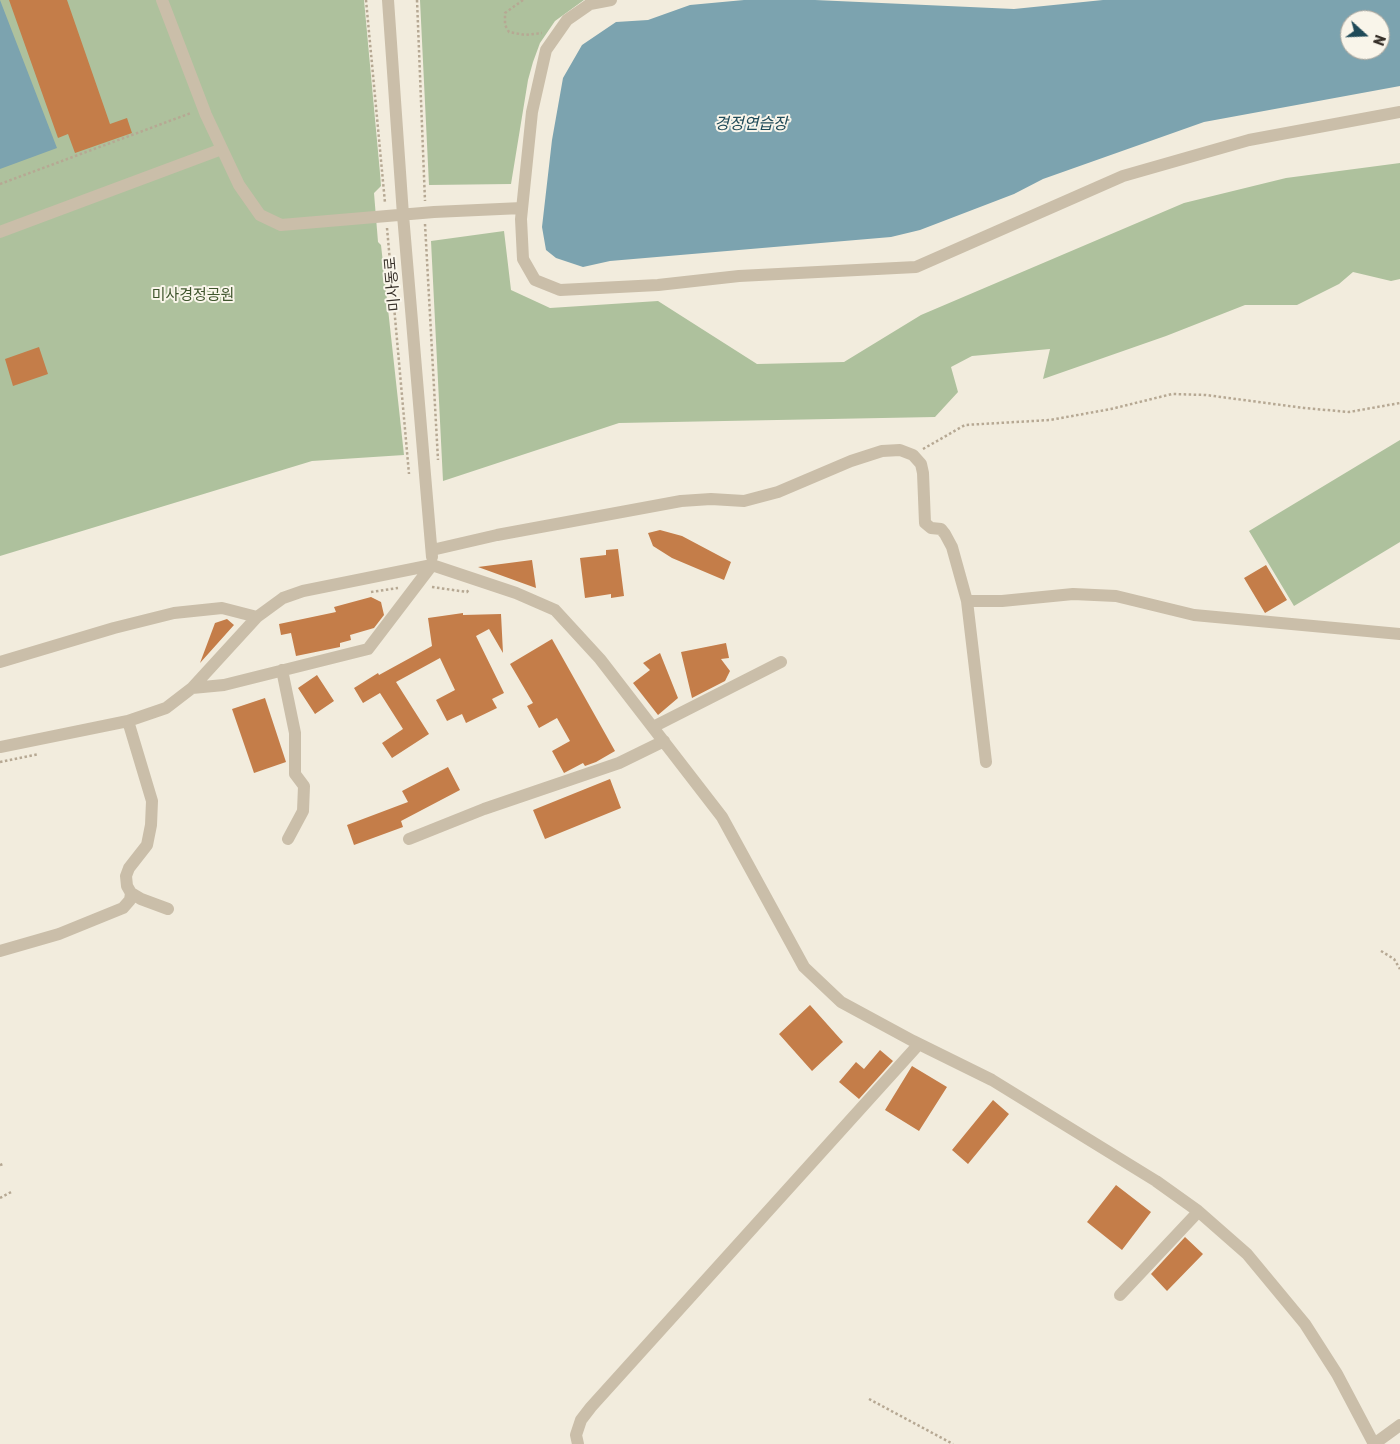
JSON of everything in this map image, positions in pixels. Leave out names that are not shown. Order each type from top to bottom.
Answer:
[{"type":"street","points":[[162,0],[222,149],[239,185],[260,215],[281,225],[425,213],[522,208]]},
{"type":"street","name":"미사동로","points":[[388,0],[403,215],[432,564]]},
{"type":"street","points":[[611,0],[590,4],[568,20],[546,50],[532,112],[522,208],[523,260],[535,280],[560,290],[658,284],[739,276],[916,267],[1123,176],[1249,140],[1400,112]]},
{"type":"street","points":[[0,232],[222,149]]},
{"type":"street","points":[[432,550],[498,535],[681,501],[711,499],[744,501],[778,492],[852,461],[882,451],[900,450],[913,455],[921,464],[925,523],[931,528],[941,529],[945,534],[952,547],[967,601],[986,762]]},
{"type":"street","points":[[192,688],[224,685],[368,649],[432,564]]},
{"type":"street","points":[[0,747],[128,721],[166,708],[192,688],[257,617],[283,598],[303,591],[432,564],[516,593],[555,610],[600,659],[722,817],[804,967],[841,1002],[919,1044],[992,1080],[1156,1181],[1198,1212],[1247,1254],[1305,1324],[1337,1374],[1374,1444],[1400,1425]]},
{"type":"street","points":[[967,601],[1002,601],[1073,594],[1116,596],[1194,615],[1400,634]]},
{"type":"street","points":[[0,662],[114,628],[174,613],[222,608],[257,617]]},
{"type":"street","points":[[653,726],[782,662]]},
{"type":"street","points":[[282,670],[296,733],[295,774],[304,786],[303,811],[288,839]]},
{"type":"street","points":[[128,721],[152,801],[151,825],[147,845],[129,868],[126,876],[127,886],[131,893],[168,909]]},
{"type":"street","points":[[410,839],[484,809],[619,764],[664,740]]},
{"type":"street","points":[[0,951],[59,934],[123,908],[130,900],[131,893]]},
{"type":"street","points":[[578,1444],[576,1435],[581,1420],[591,1407],[919,1044]]},
{"type":"street","points":[[1120,1294],[1198,1212]]},
{"type":"path","points":[[366,0],[409,474]]},
{"type":"path","points":[[417,0],[425,213],[438,462]]},
{"type":"path","points":[[523,0],[505,13],[505,24],[509,32],[524,35],[559,32]]},
{"type":"path","points":[[0,184],[197,111]]},
{"type":"path","points":[[913,455],[965,425],[1066,417],[1172,394],[1206,395],[1349,412],[1400,403]]},
{"type":"path","points":[[1381,951],[1394,959],[1400,969]]},
{"type":"path","points":[[0,1198],[13,1191]]},
{"type":"path","points":[[869,1399],[953,1444]]},
{"type":"green space","name":"미사경정공원","points":[[0,0],[364,0],[381,186],[374,193],[378,242],[381,245],[404,455],[312,461],[0,556]]},
{"type":"green space","points":[[420,0],[584,0],[555,21],[540,43],[528,80],[511,184],[429,185]]},
{"type":"green space","points":[[1400,163],[1400,279],[1391,281],[1353,272],[1339,284],[1297,305],[1245,305],[1166,336],[1043,379],[1050,349],[972,356],[951,367],[958,392],[935,417],[619,423],[443,481],[431,241],[504,231],[511,290],[550,308],[658,301],[757,364],[844,362],[921,315],[1184,203],[1286,178]]},
{"type":"green space","points":[[1400,440],[1400,542],[1294,606],[1249,531]]},
{"type":"water","points":[[0,0],[57,148],[0,169]]},
{"type":"water","name":"경정연습장","points":[[744,0],[815,0],[1014,9],[1103,0],[1400,0],[1400,86],[1204,122],[1043,179],[1014,194],[920,230],[891,237],[610,261],[583,267],[556,258],[546,250],[542,227],[552,140],[563,78],[582,45],[616,22],[648,20],[690,5]]},
{"type":"building","points":[[9,0],[67,0],[110,124],[127,118],[132,133],[75,153],[68,134],[58,138]]},
{"type":"building","points":[[39,347],[48,374],[13,386],[5,359]]},
{"type":"building","points":[[660,530],[682,536],[731,562],[724,580],[672,558],[653,546],[648,533]]},
{"type":"building","points":[[618,549],[624,596],[611,598],[611,594],[585,598],[580,558],[606,555],[606,550]]},
{"type":"building","points":[[532,560],[536,588],[478,567]]},
{"type":"building","points":[[1266,565],[1287,600],[1265,613],[1244,578]]},
{"type":"building","points":[[371,597],[381,602],[384,615],[374,628],[350,635],[351,640],[340,643],[340,647],[296,656],[291,633],[281,635],[279,624],[336,612],[334,607]]},
{"type":"building","points":[[463,613],[463,615],[501,614],[503,653],[489,629],[476,636],[504,693],[492,699],[497,708],[466,723],[462,714],[447,721],[436,700],[455,690],[440,658],[396,682],[429,734],[392,758],[382,743],[403,729],[380,693],[363,703],[354,688],[378,673],[379,675],[432,646],[428,618]]},
{"type":"building","points":[[227,619],[234,625],[200,663],[215,623]]},
{"type":"building","points":[[552,639],[615,751],[596,762],[585,766],[583,763],[564,773],[552,751],[570,741],[557,718],[539,728],[527,706],[533,703],[510,664]]},
{"type":"building","points":[[726,643],[729,658],[721,659],[730,671],[725,681],[692,698],[681,652]]},
{"type":"building","points":[[660,653],[678,698],[658,715],[633,683],[650,670],[643,663]]},
{"type":"building","points":[[317,675],[334,701],[315,714],[298,688]]},
{"type":"building","points":[[265,698],[286,762],[254,773],[232,709]]},
{"type":"building","points":[[448,767],[460,790],[401,821],[403,827],[354,845],[347,825],[408,802],[402,791]]},
{"type":"building","points":[[610,779],[621,808],[545,839],[533,810]]},
{"type":"building","points":[[810,1005],[843,1042],[812,1071],[779,1034]]},
{"type":"building","points":[[880,1050],[893,1061],[859,1099],[839,1082],[856,1062],[864,1069]]},
{"type":"building","points":[[912,1066],[947,1087],[919,1131],[885,1110]]},
{"type":"building","points":[[993,1100],[1009,1114],[968,1164],[952,1150]]},
{"type":"building","points":[[1116,1185],[1151,1212],[1122,1250],[1087,1222]]},
{"type":"building","points":[[1185,1237],[1203,1254],[1167,1291],[1151,1274]]}]
